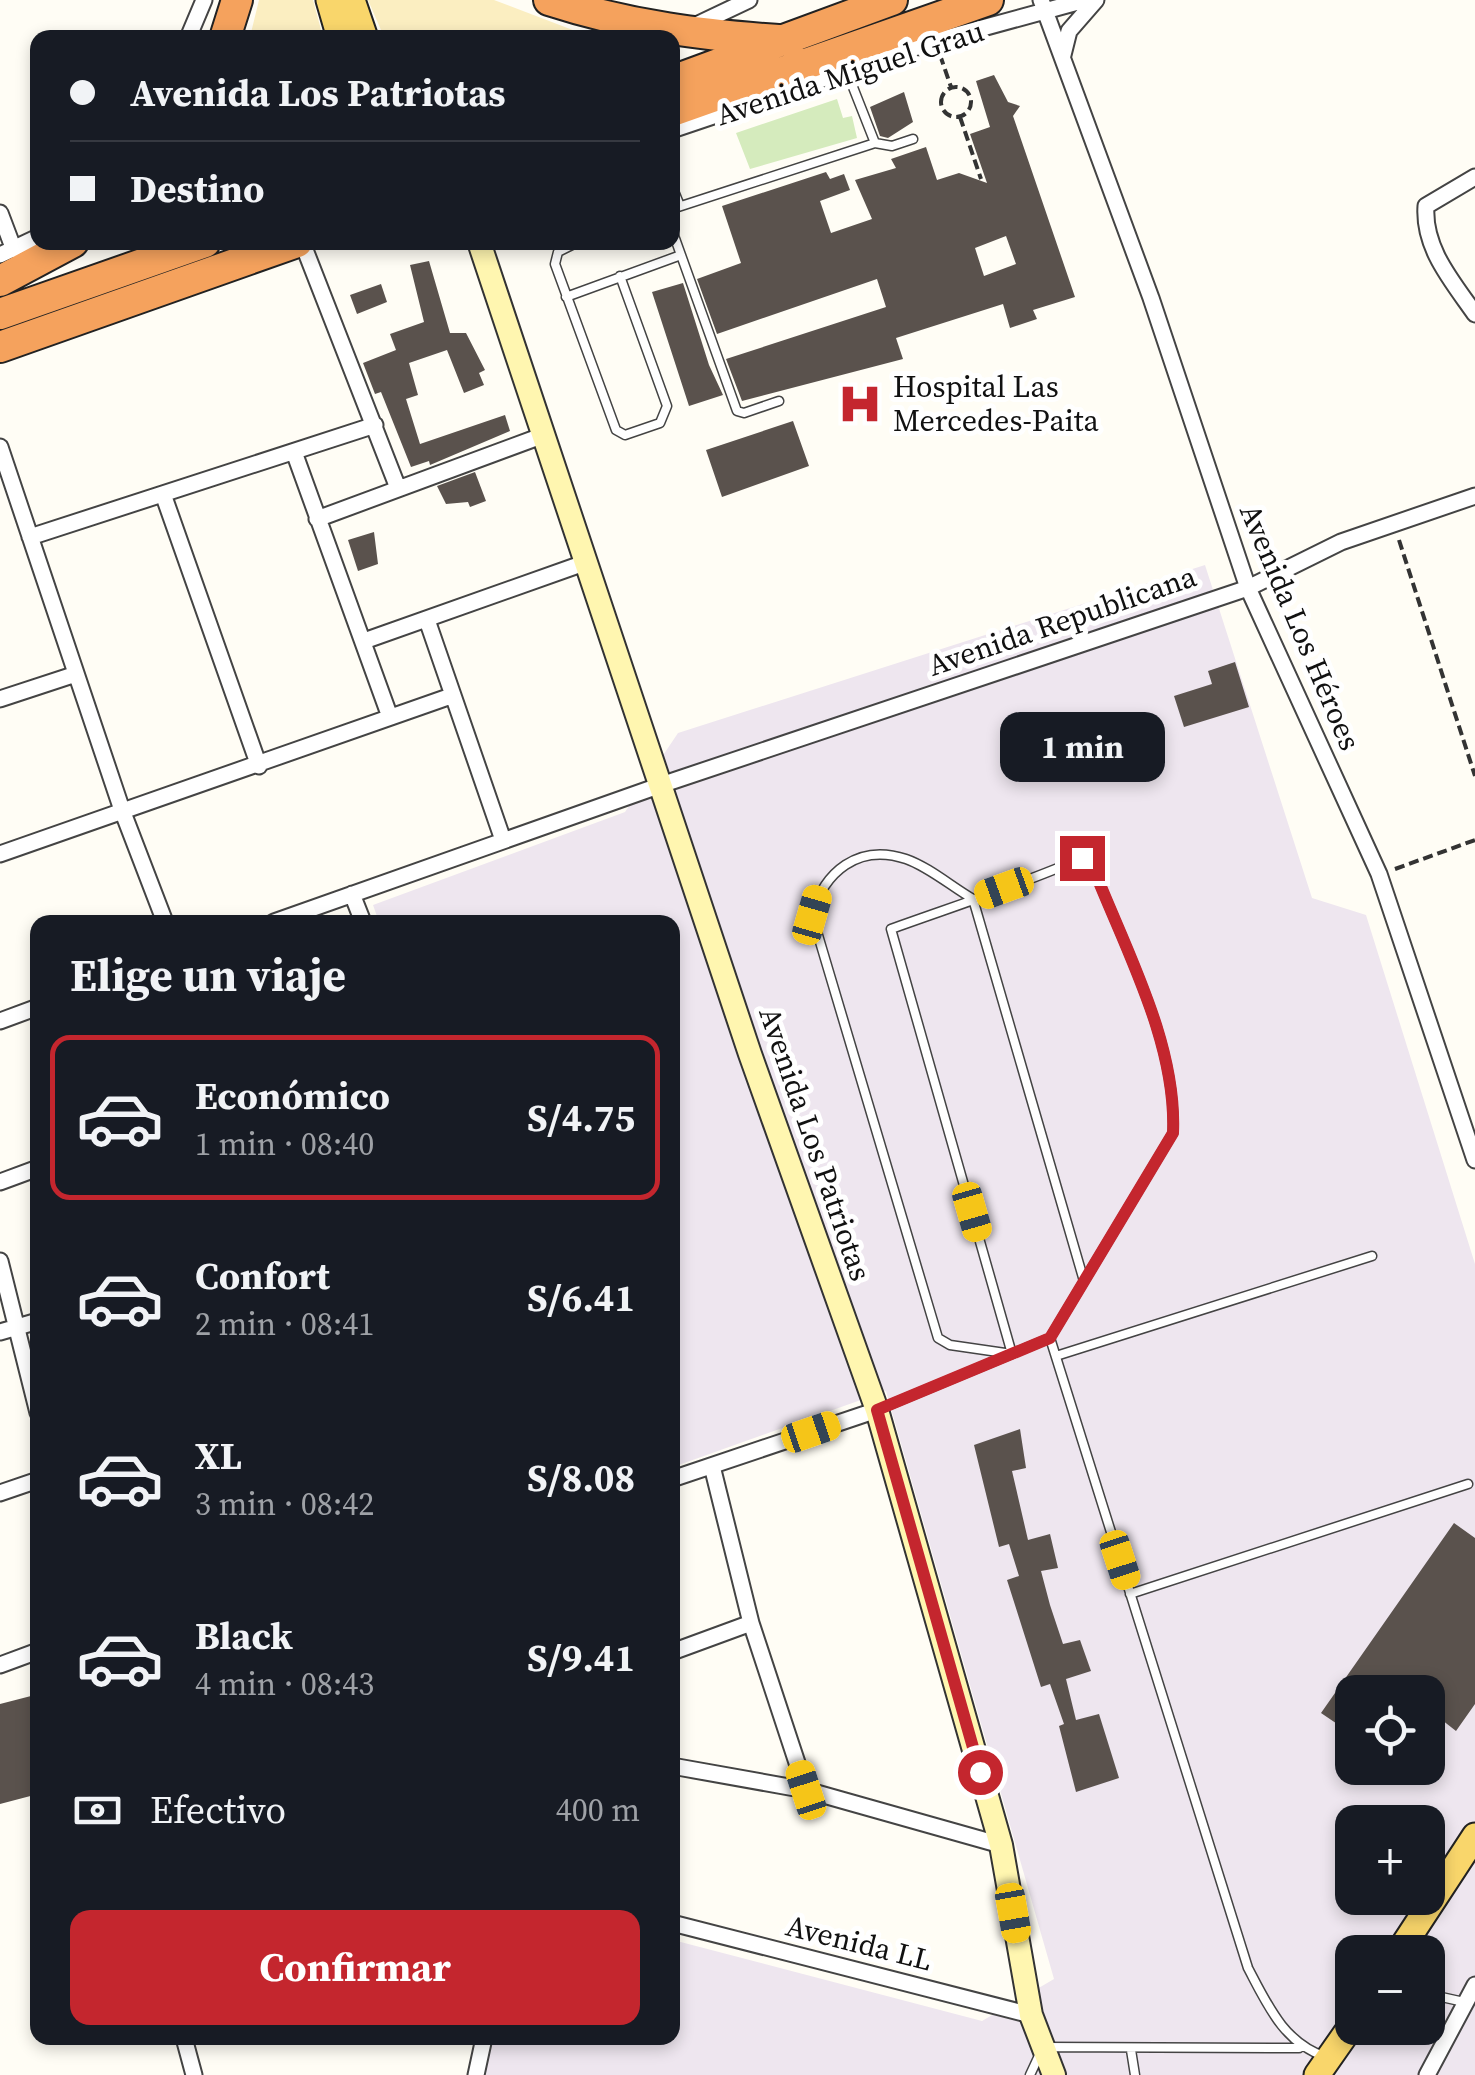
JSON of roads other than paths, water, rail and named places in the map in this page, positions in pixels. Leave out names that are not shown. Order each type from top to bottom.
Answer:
[{"type":"highway","points":[[228,30],[237,0]]},
{"type":"highway","points":[[548,0],[610,20],[659,30]]},
{"type":"highway","name":"Avenida Miguel Grau","points":[[680,78],[790,41],[892,0]]},
{"type":"highway","name":"Avenida Miguel Grau","points":[[680,107],[988,0]]},
{"type":"highway","points":[[680,34],[790,41]]},
{"type":"highway","points":[[0,281],[58,250]]},
{"type":"highway","points":[[0,314],[183,250]]},
{"type":"highway","points":[[0,348],[277,250]]},
{"type":"main road","points":[[329,0],[338,30]]},
{"type":"main road","points":[[352,0],[362,30]]},
{"type":"main road","points":[[1411,1935],[1475,1836]]},
{"type":"main road","points":[[1324,2067],[1339,2045]]},
{"type":"street","points":[[191,30],[204,0]]},
{"type":"street","points":[[680,34],[749,0]]},
{"type":"street","name":"Avenida Miguel Grau","points":[[680,127],[1043,7],[1086,0]]},
{"type":"street","points":[[1062,58],[1069,31],[1096,0]]},
{"type":"street","name":"Avenida Los Héroes","points":[[1043,7],[1151,298],[1248,588],[1379,874],[1475,1160]]},
{"type":"street","points":[[1475,177],[1437,196],[1426,206],[1424,222],[1434,252],[1475,314]]},
{"type":"street","points":[[0,213],[7,253],[30,241]]},
{"type":"street","points":[[303,250],[398,488]]},
{"type":"street","name":"Avenida Los Patriotas","points":[[483,250],[661,785],[877,1410],[1001,1845],[1031,2016],[1054,2075]]},
{"type":"street","points":[[30,537],[375,426]]},
{"type":"street","points":[[317,519],[544,435]]},
{"type":"street","points":[[0,447],[122,810],[162,915]]},
{"type":"street","points":[[294,452],[390,717]]},
{"type":"street","points":[[163,494],[259,766]]},
{"type":"street","name":"Avenida Republicana","points":[[294,915],[661,785],[1248,588],[1393,522],[1475,496]]},
{"type":"street","points":[[364,641],[587,562]]},
{"type":"street","points":[[427,620],[504,840]]},
{"type":"street","points":[[0,700],[76,674]]},
{"type":"street","points":[[0,854],[451,696]]},
{"type":"street","points":[[352,894],[360,915]]},
{"type":"street","points":[[0,1020],[30,1010]]},
{"type":"street","points":[[0,1182],[30,1171]]},
{"type":"street","points":[[0,1261],[30,1379]]},
{"type":"street","points":[[0,1332],[30,1323]]},
{"type":"street","points":[[680,1477],[877,1410]]},
{"type":"street","points":[[712,1466],[751,1623],[806,1790]]},
{"type":"street","points":[[0,1493],[30,1483]]},
{"type":"street","points":[[680,1649],[751,1623]]},
{"type":"street","points":[[0,1664],[30,1654]]},
{"type":"street","points":[[680,1767],[806,1790],[1001,1845]]},
{"type":"street","name":"Avenida LL","points":[[680,1926],[1031,2016]]},
{"type":"street","points":[[1428,2075],[1475,1985]]},
{"type":"street","points":[[186,2045],[194,2075]]},
{"type":"street","points":[[476,2075],[478,2045]]},
{"type":"lane","points":[[847,71],[875,143]]},
{"type":"lane","points":[[680,207],[875,143],[892,146],[913,139]]},
{"type":"lane","points":[[563,250],[556,258],[566,297],[616,430],[625,435],[660,423],[667,406],[620,276]]},
{"type":"lane","points":[[680,250],[737,411],[779,401]]},
{"type":"lane","points":[[566,297],[681,254]]},
{"type":"lane","points":[[1012,1354],[950,1345],[938,1338],[812,915],[829,875],[844,863],[866,857],[905,859],[974,899],[1084,1281]]},
{"type":"lane","points":[[877,1410],[1012,1354],[1050,1338],[1173,1133],[1174,1104],[1156,1032],[1093,867],[1082,858],[891,929],[1012,1354]]},
{"type":"lane","points":[[1056,1356],[1372,1256]]},
{"type":"lane","points":[[1050,1338],[1248,1968],[1269,2008],[1299,2048],[1324,2067]]},
{"type":"lane","points":[[1130,1594],[1468,1484]]},
{"type":"lane","points":[[1445,1998],[1464,2002]]},
{"type":"lane","points":[[1030,2075],[1042,2047],[1299,2048]]},
{"type":"lane","points":[[1131,2050],[1135,2075]]},
{"type":"place","name":"Hospital Las Mercedes-Paita","points":[[860,404]]}]
